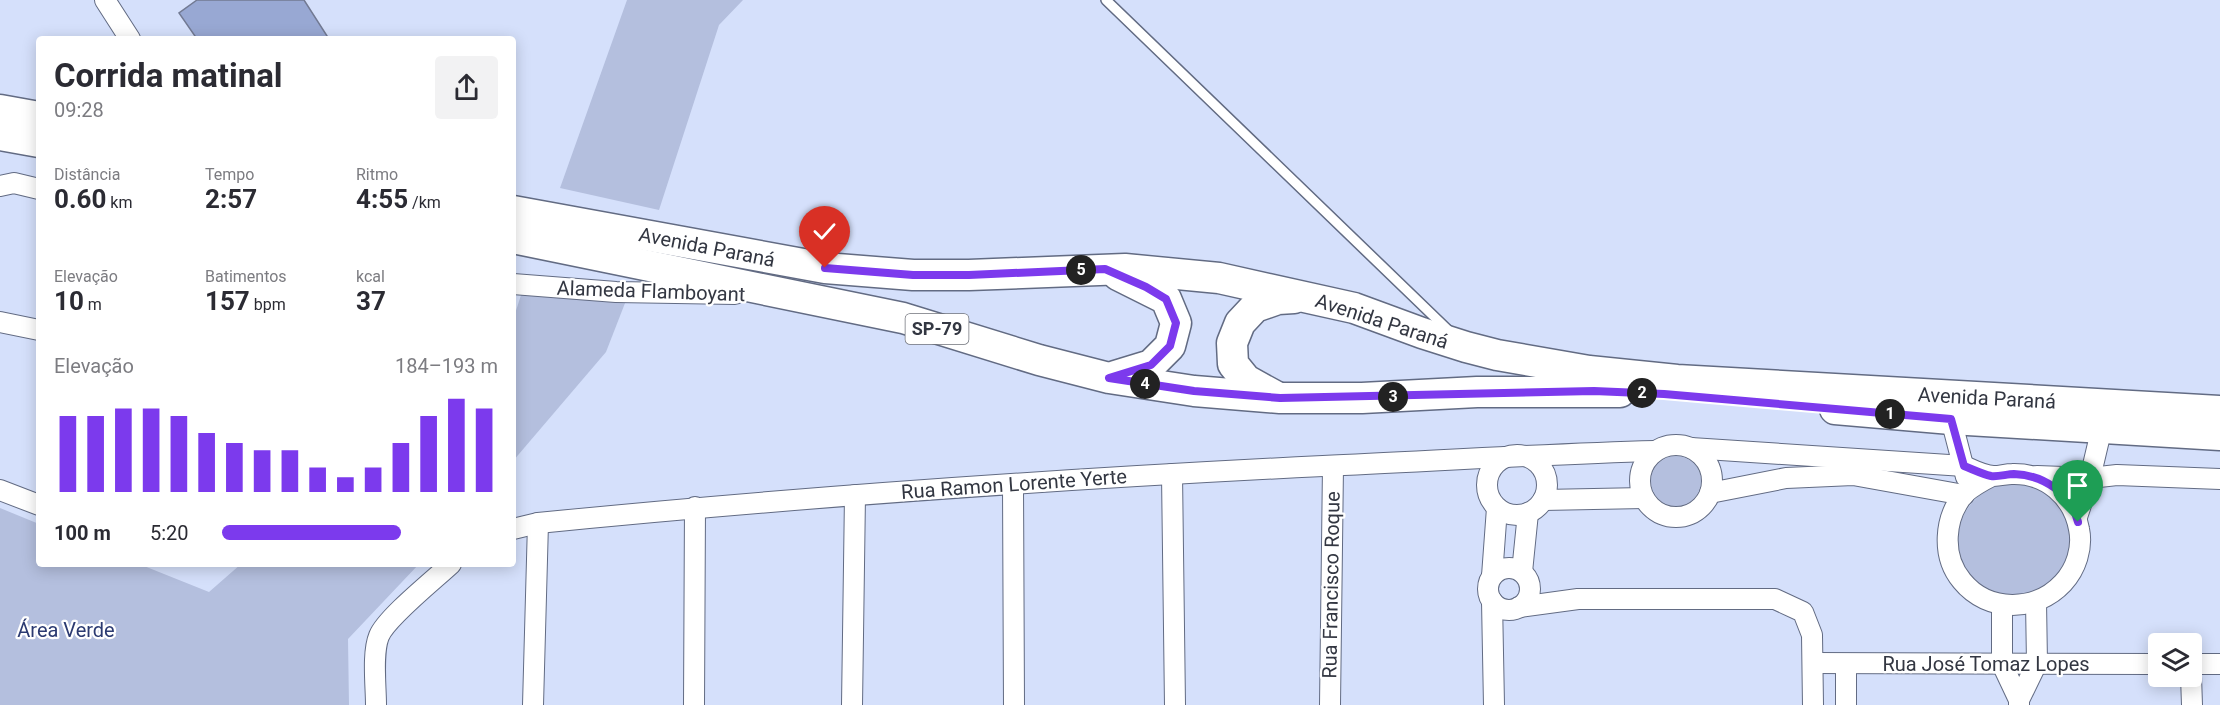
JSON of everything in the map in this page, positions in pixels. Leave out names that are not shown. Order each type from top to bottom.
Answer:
[{"type":"main road","points":[[0,110],[36,116]]},
{"type":"main road","points":[[0,135],[36,141]]},
{"type":"main road","name":"Avenida Paraná","points":[[516,212],[825,268],[913,275],[1105,269],[1167,272],[1219,278],[1354,308],[1466,347],[1536,363],[1589,371],[1677,380],[2220,411]]},
{"type":"main road","name":"Avenida Paraná","points":[[516,239],[903,318],[1039,360],[1109,378],[1194,391],[1280,398],[1362,398],[1594,391],[1676,395],[1951,419],[2220,435]]},
{"type":"main road","points":[[1105,269],[1146,287],[1166,299],[1176,323],[1170,346],[1151,365],[1109,378]]},
{"type":"main road","points":[[1280,398],[1246,380],[1233,364],[1232,344],[1240,323],[1255,307],[1278,299],[1306,296]]},
{"type":"street","points":[[105,0],[128,36]]},
{"type":"street","points":[[0,186],[14,183],[36,188]]},
{"type":"street","name":"Alameda Flamboyant","points":[[516,284],[616,292],[790,295]]},
{"type":"street","points":[[0,322],[36,329]]},
{"type":"street","points":[[1951,419],[1964,466],[1966,493]]},
{"type":"street","points":[[2077,517],[2090,478],[2102,427]]},
{"type":"street","points":[[1691,448],[1700,454],[1711,472],[1710,494],[1695,512],[1672,517],[1661,514],[1644,498],[1640,488],[1642,467],[1655,451],[1667,446],[1679,445],[1691,448],[1964,466],[1992,476],[2013,474],[2090,478],[2117,476],[2220,479]]},
{"type":"street","name":"Rua Ramon Lorente Yerte","points":[[516,528],[538,523],[695,507],[1013,484],[1517,455],[1655,451]]},
{"type":"street","points":[[1517,455],[1536,462],[1543,470],[1546,480],[1543,500],[1528,513],[1511,515],[1497,508],[1490,500],[1487,490],[1490,470],[1501,459],[1517,455]]},
{"type":"street","name":"Rua Francisco Roque","points":[[1330,705],[1333,466]]},
{"type":"street","points":[[1172,474],[1174,705]]},
{"type":"street","points":[[1710,494],[1786,478],[1852,475],[1966,493]]},
{"type":"street","points":[[1992,476],[1966,493],[1951,515],[1947,538],[1951,561],[1962,581],[1980,596],[2002,604],[2025,605],[2055,592],[2069,577],[2078,558],[2080,537],[2077,517],[2067,499],[2052,485],[2034,476]]},
{"type":"street","points":[[1013,484],[1014,705]]},
{"type":"street","points":[[0,490],[36,504]]},
{"type":"street","points":[[852,705],[855,495]]},
{"type":"street","points":[[1543,500],[1644,498]]},
{"type":"street","points":[[694,705],[695,507]]},
{"type":"street","points":[[1497,508],[1492,576],[1488,589],[1507,606],[1578,599],[1775,599],[1803,612],[1812,635],[1813,705]]},
{"type":"street","points":[[1507,606],[1528,598],[1526,578],[1528,513]]},
{"type":"street","points":[[532,705],[538,523]]},
{"type":"street","points":[[376,705],[376,654],[379,636],[388,623],[448,567]]},
{"type":"street","points":[[1492,576],[1497,571],[1510,567],[1526,578],[1578,599]]},
{"type":"street","points":[[2019,703],[2037,663],[2036,602]]},
{"type":"street","points":[[2002,604],[2002,664],[2019,703]]},
{"type":"street","points":[[1494,705],[1494,654],[1507,606]]},
{"type":"street","name":"Rua José Tomaz Lopes","points":[[1813,663],[2148,664]]},
{"type":"street","points":[[1846,664],[1846,705]]},
{"type":"street","points":[[2202,664],[2220,664]]},
{"type":"street","points":[[2191,687],[2192,705]]},
{"type":"lane","points":[[1106,0],[1466,347]]},
{"type":"green space","points":[[627,0],[743,0],[719,25],[659,210],[560,188]]},
{"type":"green space","points":[[521,295],[627,298],[606,352],[516,457],[516,311]]},
{"type":"green space","points":[[1676,456],[1685,458],[1696,467],[1701,481],[1699,490],[1690,501],[1676,506],[1667,504],[1656,495],[1651,481],[1653,472],[1662,461]]},
{"type":"green space","points":[[2015,483],[2037,488],[2055,500],[2067,518],[2072,540],[2067,562],[2055,580],[2037,592],[2015,597],[1993,592],[1975,580],[1963,562],[1958,540],[1963,518],[1975,500],[1993,488]]},
{"type":"green space","name":"Área Verde","points":[[0,508],[36,523],[36,567],[146,567],[209,592],[238,567],[416,567],[348,639],[349,705],[0,705]]},
{"type":"building","points":[[197,0],[304,0],[327,36],[195,36],[179,13]]},
{"type":"route","points":[[825,268],[913,275],[1105,269],[1146,287],[1166,299],[1176,323],[1170,346],[1151,365],[1109,378],[1194,391],[1280,398],[1362,398],[1594,391],[1664,394],[1951,419],[1964,466],[1992,476],[2013,474],[2034,476],[2052,485],[2067,499],[2078,522]]}]
